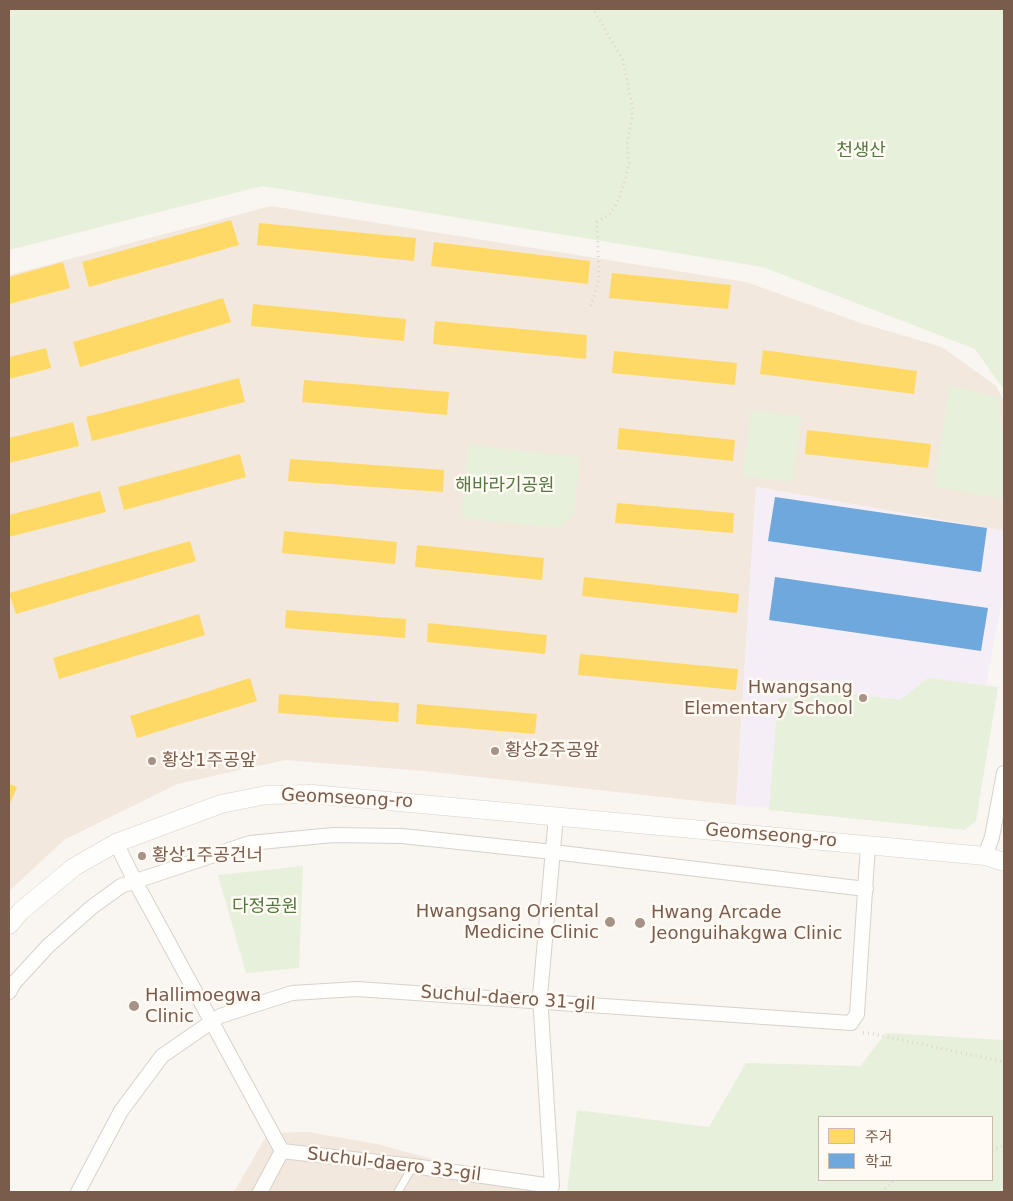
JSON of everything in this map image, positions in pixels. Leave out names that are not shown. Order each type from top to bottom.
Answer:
[{"type":"street","points":[[985,856],[992,837],[1004,773]]},
{"type":"street","name":"Geomseong-ro","points":[[9,925],[21,910],[74,868],[116,843],[221,804],[266,795],[312,794],[556,816],[985,856],[1004,862]]},
{"type":"street","points":[[551,1189],[540,1001],[556,816]]},
{"type":"street","points":[[9,992],[14,983],[48,946],[92,907],[121,886],[250,843],[334,835],[402,836],[866,889]]},
{"type":"street","points":[[116,843],[134,882],[282,1151]]},
{"type":"street","name":"Suchul-daero 31-gil","points":[[78,1192],[121,1111],[162,1056],[220,1016],[292,993],[357,989],[851,1023],[857,1014],[868,845]]},
{"type":"street","name":"Suchul-daero 33-gil","points":[[260,1192],[282,1151],[413,1166],[551,1189]]},
{"type":"lane","points":[[398,1192],[413,1166]]},
{"type":"path","points":[[591,306],[599,279],[597,222],[610,213],[619,199],[626,180],[629,163],[627,144],[633,111],[623,60],[593,9]]},
{"type":"path","points":[[881,1192],[893,1181]]},
{"type":"shaded area","points":[[271,206],[746,282],[861,323],[942,347],[996,386],[1004,401],[1004,531],[756,487],[736,805],[424,771],[285,760],[177,784],[64,840],[9,891],[9,275]]},
{"type":"shaded area","name":"Hwangsang Elementary School","points":[[756,487],[1004,531],[1004,591],[960,819],[866,816],[736,805]]},
{"type":"shaded area","points":[[308,1132],[377,1144],[527,1185],[529,1192],[234,1192],[268,1133]]},
{"type":"green space","name":"천생산","points":[[9,9],[1004,9],[1004,390],[975,349],[763,267],[262,186],[9,250]]},
{"type":"green space","points":[[950,386],[999,397],[1004,447],[1004,499],[934,486]]},
{"type":"green space","points":[[751,410],[801,416],[793,482],[743,476]]},
{"type":"green space","name":"해바라기공원","points":[[468,445],[580,457],[574,514],[560,528],[461,518]]},
{"type":"green space","points":[[928,678],[998,687],[976,821],[965,830],[769,810],[778,698],[794,698],[795,687],[900,700]]},
{"type":"green space","name":"다정공원","points":[[303,866],[299,968],[246,973],[218,875]]},
{"type":"green space","points":[[886,1033],[1004,1040],[1004,1192],[567,1192],[577,1110],[709,1127],[746,1063],[860,1066]]},
{"type":"building: 주거","points":[[231,220],[239,245],[89,287],[82,262]]},
{"type":"building: 주거","points":[[259,223],[416,238],[414,261],[257,245]]},
{"type":"building: 주거","points":[[434,242],[590,261],[588,284],[431,266]]},
{"type":"building: 주거","points":[[63,262],[70,288],[9,304],[9,277]]},
{"type":"building: 주거","points":[[612,273],[731,285],[728,309],[609,298]]},
{"type":"building: 주거","points":[[223,298],[231,322],[80,367],[73,342]]},
{"type":"building: 주거","points":[[253,304],[406,319],[404,341],[251,326]]},
{"type":"building: 주거","points":[[435,321],[587,335],[586,359],[433,344]]},
{"type":"building: 주거","points":[[46,348],[51,368],[9,379],[9,357]]},
{"type":"building: 주거","points":[[763,350],[917,371],[914,394],[760,374]]},
{"type":"building: 주거","points":[[614,351],[737,363],[735,385],[612,373]]},
{"type":"building: 주거","points":[[239,378],[245,402],[92,441],[86,417]]},
{"type":"building: 주거","points":[[304,380],[449,392],[447,415],[302,402]]},
{"type":"building: 주거","points":[[73,422],[79,446],[9,463],[9,438]]},
{"type":"building: 주거","points":[[619,428],[735,440],[733,461],[617,449]]},
{"type":"building: 주거","points":[[807,430],[931,444],[928,468],[805,454]]},
{"type":"building: 주거","points":[[240,454],[246,477],[124,510],[118,487]]},
{"type":"building: 주거","points":[[290,459],[444,470],[443,492],[288,481]]},
{"type":"building: 주거","points":[[100,491],[106,512],[9,537],[9,515]]},
{"type":"building: 주거","points":[[617,503],[734,513],[733,533],[615,523]]},
{"type":"building: 주거","points":[[284,531],[397,542],[395,564],[282,553]]},
{"type":"building: 주거","points":[[190,541],[196,561],[16,614],[9,593]]},
{"type":"building: 주거","points":[[417,545],[544,558],[542,580],[415,567]]},
{"type":"building: 주거","points":[[584,577],[739,594],[737,613],[582,596]]},
{"type":"building: 주거","points":[[286,610],[406,619],[405,638],[285,628]]},
{"type":"building: 주거","points":[[199,614],[205,635],[59,679],[53,658]]},
{"type":"building: 주거","points":[[428,623],[547,635],[545,654],[427,642]]},
{"type":"building: 주거","points":[[580,654],[738,669],[736,690],[578,675]]},
{"type":"building: 주거","points":[[250,678],[257,701],[137,738],[130,716]]},
{"type":"building: 주거","points":[[279,694],[399,703],[398,722],[278,713]]},
{"type":"building: 주거","points":[[417,704],[537,714],[535,734],[416,724]]},
{"type":"building: 주거","points":[[9,784],[17,787],[9,806]]},
{"type":"building: 학교","points":[[775,497],[987,528],[981,572],[768,541]]},
{"type":"building: 학교","points":[[775,577],[988,608],[981,651],[769,620]]},
{"type":"place","name":"Hwangsang Elementary School","points":[[863,698]]},
{"type":"place","name":"황상2주공앞","points":[[495,751]]},
{"type":"place","name":"황상1주공앞","points":[[152,761]]},
{"type":"place","name":"황상1주공건너","points":[[142,856]]},
{"type":"place","name":"Hwangsang Oriental Medicine Clinic","points":[[610,922]]},
{"type":"place","name":"Hwang Arcade Jeonguihakgwa Clinic","points":[[640,923]]},
{"type":"place","name":"Hallimoegwa Clinic","points":[[134,1006]]}]
